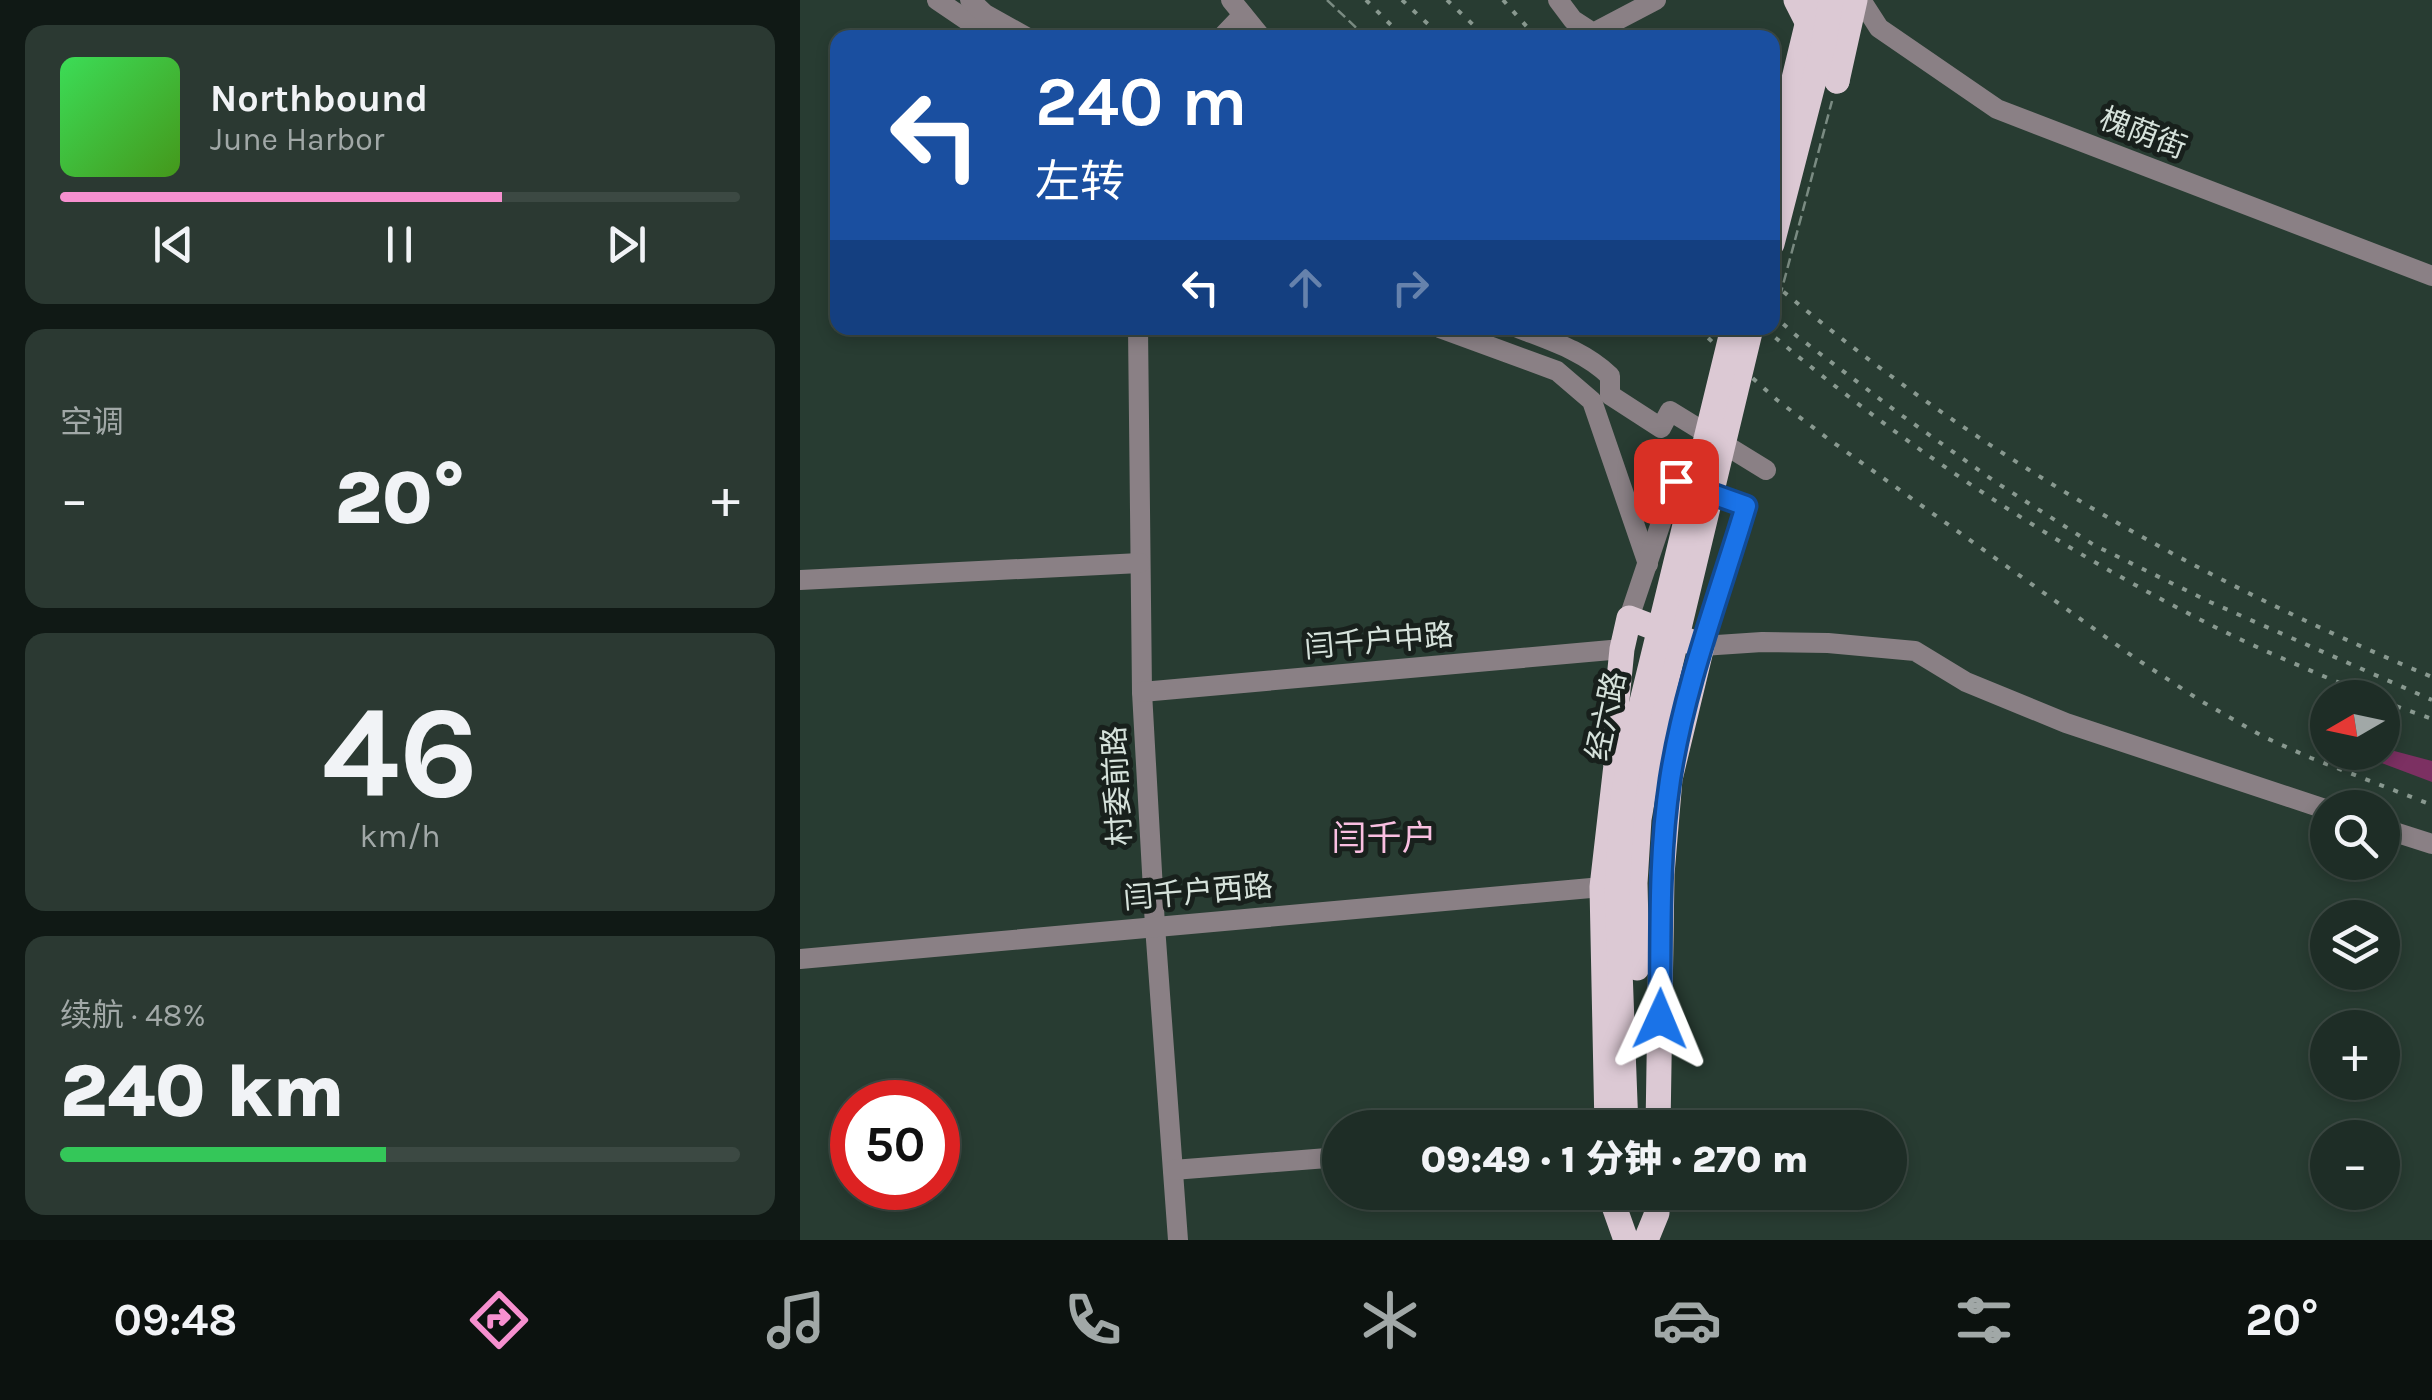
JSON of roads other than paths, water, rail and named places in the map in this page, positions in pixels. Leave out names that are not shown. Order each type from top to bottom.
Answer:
[{"type":"main road","points":[[1796,0],[1838,81],[1858,0]]},
{"type":"main road","points":[[1780,137],[1813,0]]},
{"type":"main road","points":[[1780,213],[1831,0]]},
{"type":"main road","name":"经六路","points":[[1625,1110],[1617,890],[1623,796],[1638,718],[1731,335]]},
{"type":"main road","name":"经六路","points":[[1642,1110],[1635,900],[1639,819],[1656,724],[1749,335]]},
{"type":"main road","points":[[1607,1110],[1602,887],[1616,765],[1612,750],[1622,649],[1629,618],[1702,646],[1670,779],[1665,836],[1658,1110]]},
{"type":"main road","points":[[1626,1240],[1632,1210]]},
{"type":"main road","points":[[1639,1210],[1645,1240]]},
{"type":"street","points":[[937,0],[980,30]]},
{"type":"street","points":[[970,0],[985,14],[1014,30]]},
{"type":"street","points":[[1558,0],[1573,20],[1588,30]]},
{"type":"street","points":[[1599,30],[1656,0]]},
{"type":"street","name":"槐荫街","points":[[1858,0],[1879,28],[1997,109],[2432,276]]},
{"type":"street","points":[[1225,30],[1237,7],[1256,30]]},
{"type":"street","name":"村委前路","points":[[1138,335],[1142,692],[1154,926],[1178,1240]]},
{"type":"street","points":[[1459,335],[1557,371],[1592,401],[1648,564]]},
{"type":"street","points":[[1536,335],[1578,352],[1602,368],[1610,376],[1610,395]]},
{"type":"street","points":[[1575,386],[1610,395],[1662,428],[1670,411],[1766,470]]},
{"type":"street","points":[[1629,618],[1676,481],[1746,506],[1702,646],[1828,643],[1915,651],[1966,682],[2066,723],[2310,804]]},
{"type":"street","points":[[800,580],[1140,563]]},
{"type":"street","name":"闫千户中路","points":[[1142,692],[1622,649]]},
{"type":"street","points":[[2400,834],[2432,844]]},
{"type":"street","name":"闫千户西路","points":[[800,958],[1602,887]]},
{"type":"street","points":[[1172,1170],[1322,1158]]},
{"type":"railway","points":[[1366,0],[1396,30]]},
{"type":"railway","points":[[1402,0],[1434,30]]},
{"type":"railway","points":[[1447,0],[1479,30]]},
{"type":"railway","points":[[1503,0],[1530,30]]},
{"type":"railway","points":[[1780,289],[1925,401],[2087,505],[2256,597],[2432,677]]},
{"type":"railway","points":[[1780,321],[1897,412],[2094,545],[2210,602],[2432,700]]},
{"type":"railway","points":[[1705,335],[1777,400],[1827,438],[2201,701],[2264,737],[2432,805]]},
{"type":"railway","points":[[1772,335],[1922,451],[2033,525],[2207,623],[2333,680]]},
{"type":"railway","points":[[2400,707],[2432,719]]},
{"type":"district","name":"闫千户","points":[[1384,838]]}]
